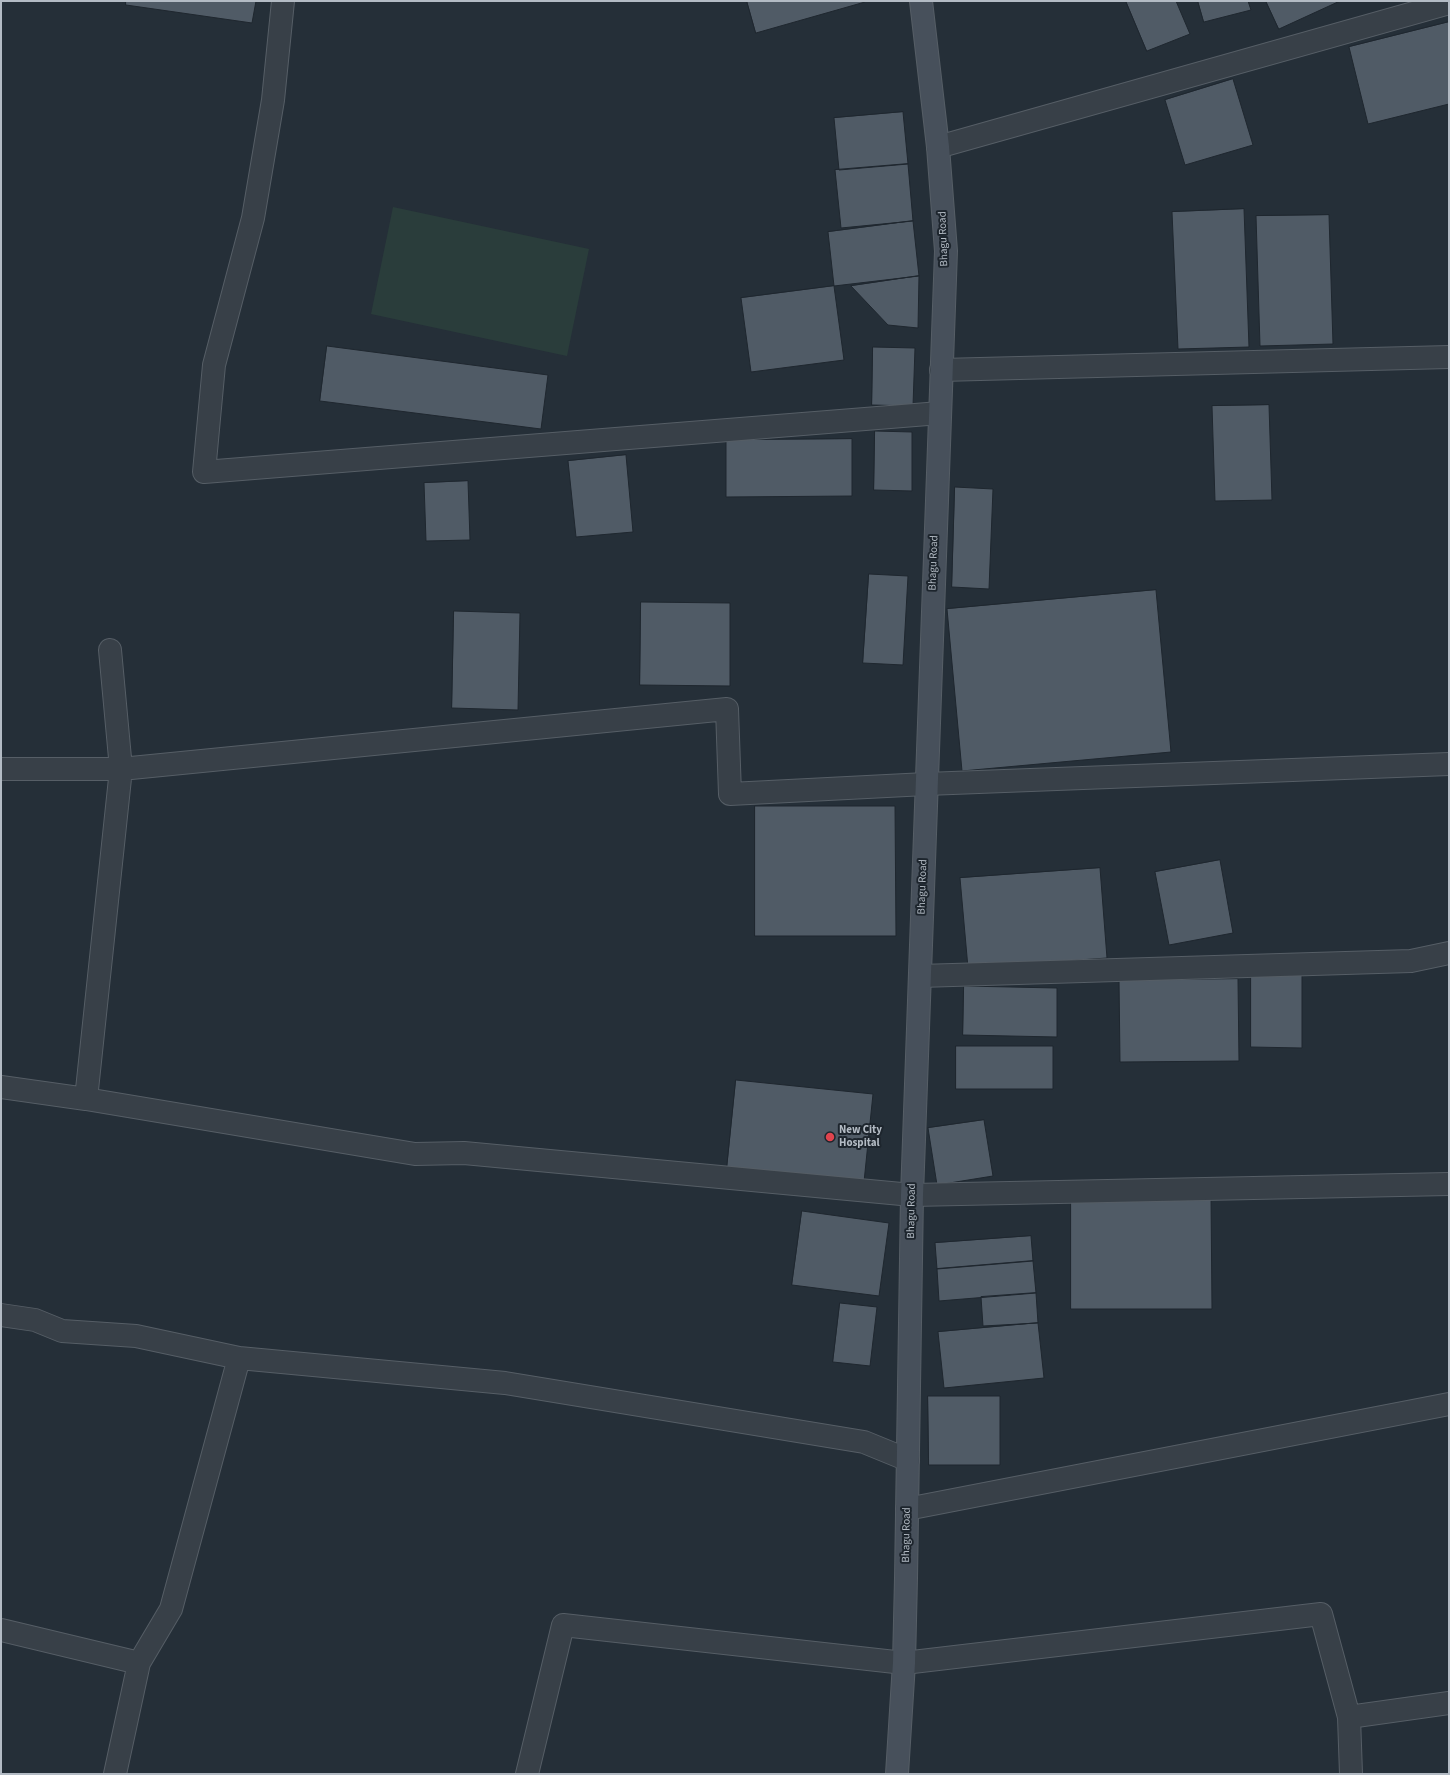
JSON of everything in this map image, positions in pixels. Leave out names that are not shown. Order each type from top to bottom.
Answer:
[{"type":"street","points":[[283,1],[273,100],[253,218],[214,365],[204,472],[940,413]]},
{"type":"street","name":"Bhagu Road","points":[[897,1774],[904,1662],[912,1194],[946,251],[938,147],[921,1]]},
{"type":"street","points":[[938,147],[1449,3]]},
{"type":"street","points":[[941,370],[1449,357]]},
{"type":"street","points":[[86,1099],[121,769],[110,650]]},
{"type":"street","points":[[1,769],[121,769],[727,709],[730,794],[926,784],[1449,764]]},
{"type":"street","points":[[920,976],[1411,961],[1449,953]]},
{"type":"street","points":[[1,1086],[416,1154],[464,1153],[912,1194],[1449,1184]]},
{"type":"street","points":[[1,1315],[35,1320],[62,1331],[136,1336],[240,1358],[505,1383],[864,1442],[908,1460]]},
{"type":"street","points":[[115,1774],[139,1663],[171,1609],[240,1358]]},
{"type":"street","points":[[907,1509],[1449,1404]]},
{"type":"street","points":[[527,1774],[563,1625],[904,1662],[1321,1614],[1349,1718],[1351,1774]]},
{"type":"street","points":[[1,1630],[139,1663]]},
{"type":"street","points":[[1349,1718],[1449,1702]]},
{"type":"green space","points":[[393,207],[589,249],[567,356],[371,314]]},
{"type":"building","points":[[126,1],[256,1],[252,23],[126,5]]},
{"type":"building","points":[[747,1],[865,1],[865,2],[756,33]]},
{"type":"building","points":[[1126,1],[1176,1],[1190,34],[1147,51]]},
{"type":"building","points":[[1198,1],[1248,1],[1251,10],[1204,22]]},
{"type":"building","points":[[1266,1],[1340,1],[1279,29]]},
{"type":"building","points":[[1449,22],[1449,104],[1368,124],[1349,47]]},
{"type":"building","points":[[1233,79],[1253,145],[1185,165],[1165,100]]},
{"type":"building","points":[[903,112],[908,164],[839,170],[834,118]]},
{"type":"building","points":[[908,164],[913,221],[841,228],[835,170]]},
{"type":"building","points":[[1244,209],[1249,347],[1178,349],[1172,212]]},
{"type":"building","points":[[1329,215],[1333,344],[1260,346],[1256,216]]},
{"type":"building","points":[[913,221],[919,276],[834,286],[828,232]]},
{"type":"building","points":[[919,276],[918,328],[888,325],[851,286]]},
{"type":"building","points":[[834,286],[844,360],[751,372],[741,298]]},
{"type":"building","points":[[327,346],[548,375],[541,429],[320,401]]},
{"type":"building","points":[[873,347],[915,348],[913,406],[872,405]]},
{"type":"building","points":[[1269,405],[1272,500],[1215,501],[1212,406]]},
{"type":"building","points":[[875,431],[912,432],[912,491],[874,490]]},
{"type":"building","points":[[852,439],[852,496],[726,497],[726,440]]},
{"type":"building","points":[[626,455],[633,532],[576,537],[568,461]]},
{"type":"building","points":[[468,481],[470,540],[426,541],[424,483]]},
{"type":"building","points":[[955,487],[993,489],[989,589],[952,587]]},
{"type":"building","points":[[869,574],[908,576],[903,665],[863,663]]},
{"type":"building","points":[[1156,590],[1171,752],[962,771],[947,609]]},
{"type":"building","points":[[641,602],[730,603],[730,686],[640,685]]},
{"type":"building","points":[[454,611],[520,613],[518,710],[452,708]]},
{"type":"building","points":[[755,806],[895,806],[896,936],[755,936]]},
{"type":"building","points":[[1220,860],[1233,933],[1169,945],[1155,872]]},
{"type":"building","points":[[1100,868],[1107,958],[968,968],[960,878]]},
{"type":"building","points":[[1251,971],[1302,971],[1302,1048],[1251,1047]]},
{"type":"building","points":[[1238,979],[1239,1061],[1120,1062],[1119,980]]},
{"type":"building","points":[[964,986],[1057,988],[1057,1037],[963,1035]]},
{"type":"building","points":[[956,1046],[1053,1046],[1053,1089],[956,1089]]},
{"type":"building","points":[[736,1080],[873,1094],[864,1182],[727,1168]]},
{"type":"building","points":[[984,1120],[993,1176],[937,1185],[928,1128]]},
{"type":"building","points":[[1071,1195],[1211,1195],[1212,1309],[1071,1309]]},
{"type":"building","points":[[802,1211],[889,1223],[879,1296],[792,1285]]},
{"type":"building","points":[[1031,1236],[1033,1261],[937,1269],[935,1243]]},
{"type":"building","points":[[1033,1261],[1036,1293],[939,1301],[937,1269]]},
{"type":"building","points":[[1036,1293],[1038,1323],[983,1326],[981,1297]]},
{"type":"building","points":[[840,1303],[877,1307],[870,1366],[833,1362]]},
{"type":"building","points":[[1038,1323],[1044,1378],[944,1388],[938,1332]]},
{"type":"building","points":[[928,1396],[1000,1396],[1000,1465],[929,1465]]},
{"type":"place","name":"New City Hospital","points":[[830,1137]]}]
